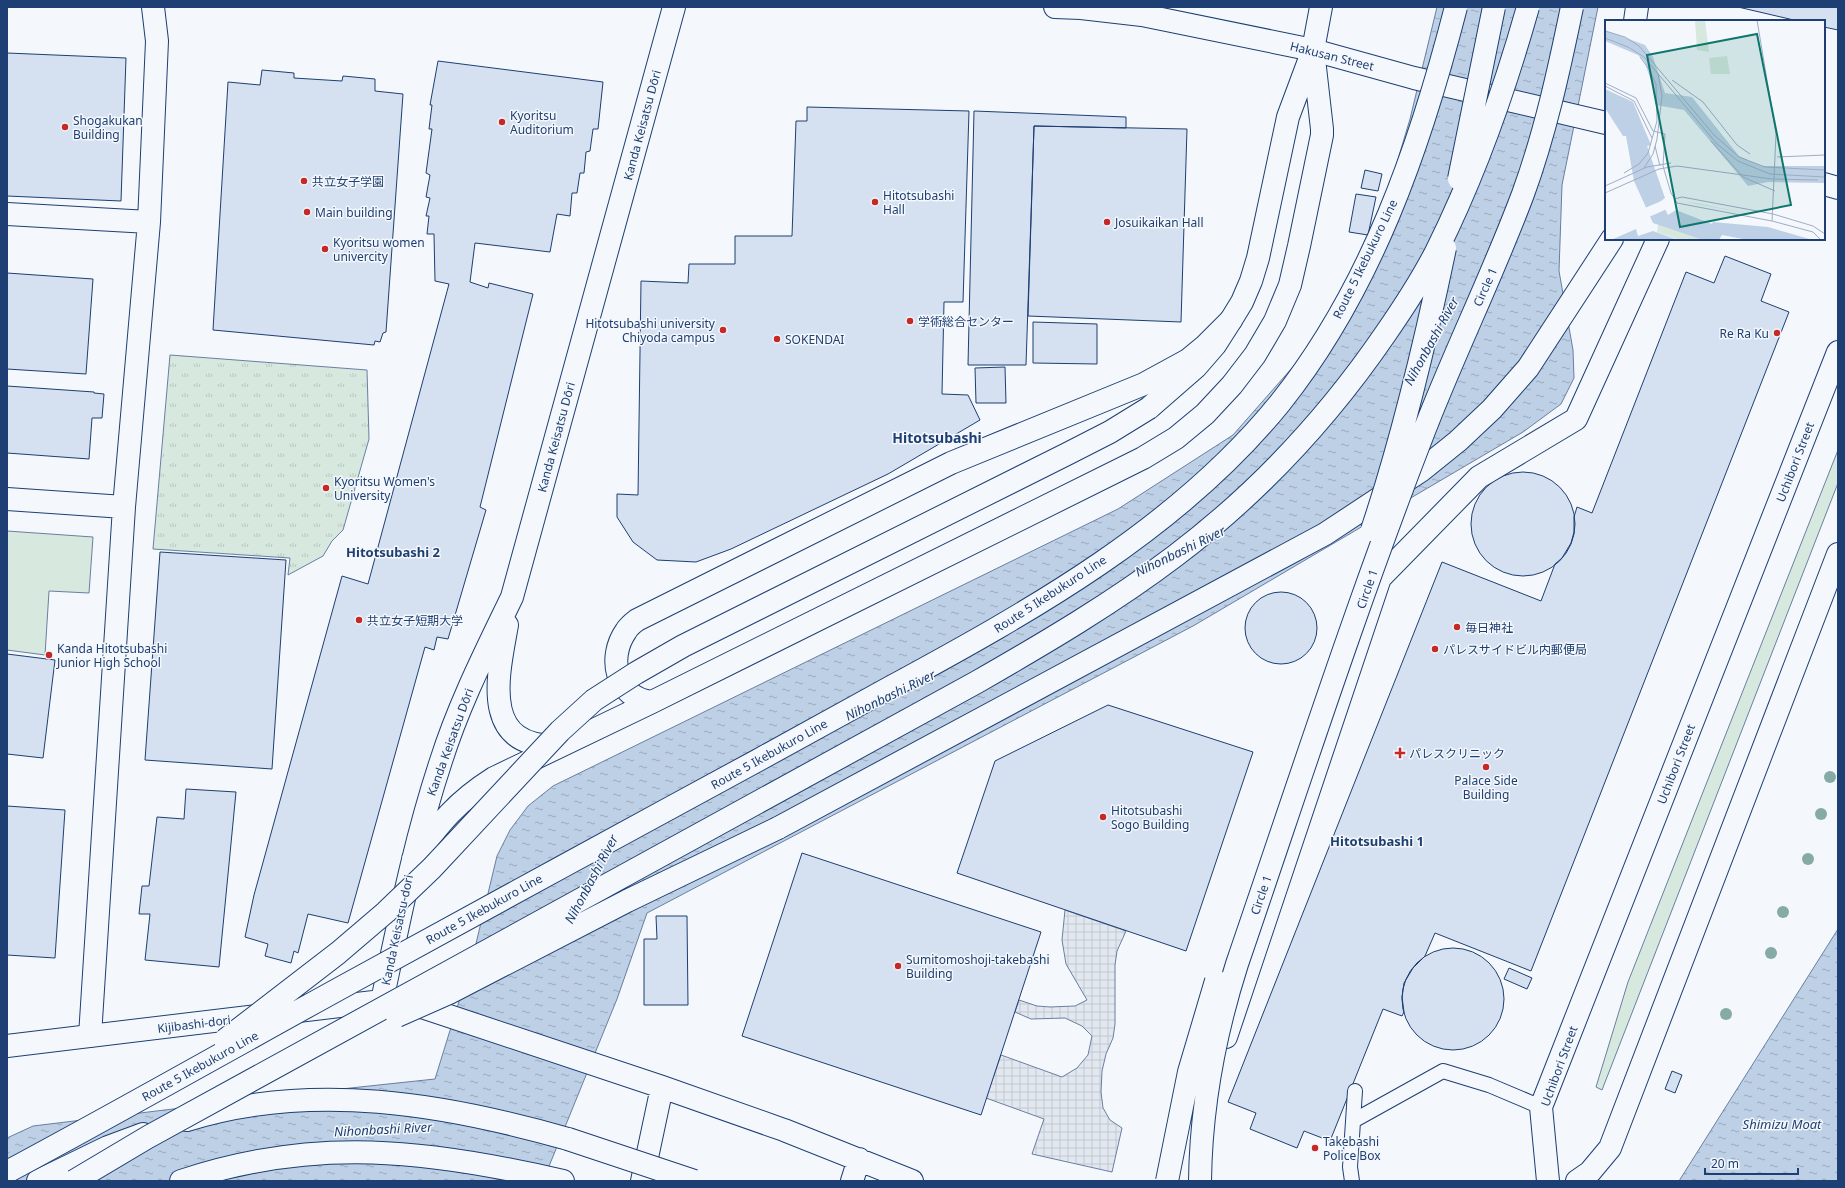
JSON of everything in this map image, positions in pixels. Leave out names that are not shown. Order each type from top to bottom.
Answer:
[{"type":"main road","points":[[90,1036],[124,507],[149,222],[157,41],[153,7]]},
{"type":"main road","name":"Kanda Keisatsu Dōri","points":[[413,858],[440,761],[454,722],[512,597],[674,7]]},
{"type":"main road","name":"Hakusan Street","points":[[1055,7],[1081,8],[1142,15],[1313,50],[1414,78],[1605,123]]},
{"type":"main road","points":[[165,1085],[338,953],[386,912],[432,868],[560,730],[594,700],[636,673],[683,646],[1110,432],[1149,408],[1196,367],[1215,345],[1231,320],[1245,295],[1258,258],[1288,117],[1313,50],[1321,7]]},
{"type":"main road","name":"Route 5 Ikebukuro Line","points":[[7,1172],[960,650],[1080,576],[1136,537],[1191,494],[1243,443],[1280,403],[1338,317],[1365,266],[1397,195],[1423,122],[1456,7]]},
{"type":"main road","name":"Circle 1","points":[[1167,1181],[1182,1101],[1202,1023],[1354,584],[1399,443],[1434,301],[1494,7]]},
{"type":"main road","points":[[74,1181],[122,1152],[984,678],[1058,635],[1105,605],[1176,555],[1213,526],[1284,459],[1317,423],[1347,387],[1408,301],[1435,254],[1479,155],[1498,107],[1528,7]]},
{"type":"main road","name":"Circle 1","points":[[1200,1181],[1200,1152],[1204,1102],[1223,1008],[1368,585],[1421,438],[1451,364],[1504,243],[1524,192],[1552,96],[1572,7]]},
{"type":"main road","points":[[1635,20],[1637,7]]},
{"type":"main road","points":[[413,858],[441,822],[456,806],[474,791],[494,778],[557,746],[652,702],[1143,458],[1176,438],[1205,414],[1232,385],[1255,355],[1276,321],[1290,284],[1322,129],[1313,50]]},
{"type":"main road","points":[[1825,184],[1838,188]]},
{"type":"main road","points":[[7,214],[149,222]]},
{"type":"main road","points":[[271,1071],[450,993],[627,901],[778,828],[1325,534],[1422,470],[1458,441],[1492,410],[1528,368],[1611,240]]},
{"type":"main road","points":[[1194,1181],[1198,1150],[1212,1077],[1380,578],[1479,478],[1576,419],[1658,240]]},
{"type":"main road","points":[[652,702],[643,701],[633,696],[624,687],[619,678],[616,667],[616,655],[619,642],[626,630],[637,620],[951,463],[1144,384],[1188,360],[1206,346],[1231,320]]},
{"type":"main road","name":"Uchibori Street","points":[[1548,1181],[1541,1107],[1838,352]]},
{"type":"main road","points":[[7,499],[124,507]]},
{"type":"main road","points":[[1600,1181],[1610,1148],[1838,554]]},
{"type":"main road","points":[[512,597],[498,689],[498,704],[502,717],[508,728],[517,737],[528,743],[541,746],[557,746]]},
{"type":"main road","name":"Kanda Keisatsu-dori","points":[[382,1002],[413,858]]},
{"type":"main road","name":"Kijibashi-dori","points":[[7,1046],[382,1002],[426,1008],[662,1087],[784,1130],[860,1159]]},
{"type":"main road","points":[[642,1181],[662,1087]]},
{"type":"main road","points":[[38,1181],[108,1147],[155,1129],[202,1115],[265,1104],[304,1101],[353,1100],[405,1104],[448,1110],[510,1122],[568,1139],[694,1181]]},
{"type":"main road","points":[[1577,1181],[1590,1172],[1610,1148]]},
{"type":"main road","points":[[182,1181],[207,1172],[252,1161],[281,1156],[357,1152],[397,1153],[438,1157],[494,1165],[563,1181]]},
{"type":"main road","points":[[852,1181],[860,1159],[912,1181]]},
{"type":"lane","points":[[1353,1120],[1443,1071],[1490,1085],[1541,1107]]},
{"type":"lane","points":[[1352,1181],[1350,1167],[1354,1091]]},
{"type":"green space","points":[[170,355],[367,370],[369,439],[343,530],[332,541],[323,556],[288,575],[290,558],[153,549]]},
{"type":"green space","points":[[1838,450],[1838,483],[1602,1090],[1596,1087],[1628,982]]},
{"type":"green space","points":[[7,531],[93,537],[89,593],[49,591],[45,655],[7,650]]},
{"type":"shaded area","points":[[1065,910],[1126,931],[1117,951],[1115,965],[1115,1024],[1113,1038],[1106,1054],[1102,1071],[1101,1092],[1103,1108],[1110,1120],[1122,1128],[1112,1172],[1032,1154],[1044,1119],[986,1098],[1001,1055],[1062,1077],[1077,1068],[1088,1055],[1092,1036],[1082,1026],[1065,1018],[1031,1019],[1015,1012],[1019,1000],[1037,1006],[1050,1007],[1075,1006],[1087,1000],[1066,964],[1062,940]]},
{"type":"water","name":"Nihonbashi River","points":[[1437,7],[1598,7],[1562,185],[1559,271],[1573,350],[1574,378],[1561,404],[1523,432],[1193,626],[647,913],[617,999],[543,1181],[7,1181],[7,1138],[33,1126],[313,1092],[435,1079],[473,956],[497,856],[510,830],[528,806],[553,786],[1118,509],[1233,435],[1306,352],[1377,229],[1410,119]]},
{"type":"water","name":"Shimizu Moat","points":[[1838,929],[1838,1181],[1679,1181]]},
{"type":"building","points":[[1738,7],[1838,7],[1838,30],[1825,27],[1825,20],[1794,20]]},
{"type":"building","name":"Shogakukan Building","points":[[7,53],[126,58],[121,201],[7,196]]},
{"type":"building","points":[[438,61],[603,82],[598,129],[593,129],[590,151],[586,152],[584,173],[580,173],[577,193],[572,193],[570,216],[557,214],[550,252],[475,243],[470,282],[488,288],[489,283],[533,294],[480,507],[486,510],[448,639],[437,637],[434,650],[425,647],[348,923],[308,914],[298,953],[294,951],[291,963],[265,956],[268,944],[245,937],[254,895],[342,576],[368,584],[449,284],[435,281],[434,234],[427,234],[429,216],[426,216],[430,198],[426,197],[430,175],[426,173],[432,129],[429,129],[432,105],[430,105]]},
{"type":"building","name":"Main building","points":[[262,70],[294,73],[294,78],[342,81],[343,76],[375,79],[375,91],[403,94],[386,332],[383,333],[380,342],[375,341],[374,345],[213,330],[228,82],[260,85]]},
{"type":"building","points":[[807,107],[969,111],[963,302],[944,302],[942,394],[968,395],[980,420],[888,474],[731,549],[696,562],[657,560],[633,542],[617,517],[617,494],[638,495],[641,281],[688,283],[689,264],[735,264],[735,236],[792,236],[796,121],[807,121]]},
{"type":"building","points":[[974,111],[1126,117],[1126,128],[1034,126],[1026,365],[968,365]]},
{"type":"building","points":[[1034,126],[1187,129],[1181,322],[1028,316]]},
{"type":"building","points":[[1365,170],[1382,174],[1378,191],[1361,188]]},
{"type":"building","points":[[1356,194],[1376,197],[1368,235],[1349,232]]},
{"type":"building","name":"Palace Side Building","points":[[1725,256],[1771,274],[1761,301],[1789,312],[1531,971],[1435,933],[1425,956],[1413,968],[1404,983],[1402,997],[1404,1012],[1402,1016],[1383,1009],[1330,1141],[1304,1131],[1297,1148],[1250,1129],[1256,1113],[1228,1102],[1442,562],[1541,601],[1555,564],[1562,558],[1571,543],[1574,532],[1574,517],[1577,507],[1592,513],[1686,272],[1714,283]]},
{"type":"building","points":[[7,273],[93,279],[86,374],[7,369]]},
{"type":"building","points":[[1033,322],[1097,324],[1097,364],[1033,363]]},
{"type":"building","points":[[1005,367],[1006,403],[976,403],[975,368]]},
{"type":"building","points":[[7,386],[104,394],[102,418],[92,418],[89,459],[7,453]]},
{"type":"building","points":[[1523,472],[1543,476],[1560,487],[1571,504],[1575,524],[1571,544],[1560,561],[1543,572],[1523,576],[1503,572],[1486,561],[1475,544],[1471,524],[1475,504],[1486,487],[1503,476]]},
{"type":"building","points":[[160,552],[286,560],[272,769],[145,760]]},
{"type":"building","points":[[1274,592],[1288,592],[1295,594],[1307,602],[1315,614],[1317,628],[1315,642],[1307,654],[1295,662],[1288,664],[1274,664],[1267,662],[1255,654],[1247,642],[1245,635],[1245,621],[1247,614],[1255,602],[1267,594]]},
{"type":"building","points":[[7,654],[55,660],[43,758],[7,754]]},
{"type":"building","name":"Hitotsubashi Sogo Building","points":[[1108,705],[1253,752],[1186,951],[957,873],[995,761]]},
{"type":"building","points":[[186,789],[236,792],[219,967],[145,960],[150,914],[139,914],[142,886],[149,886],[157,817],[184,819]]},
{"type":"building","points":[[7,806],[65,810],[55,958],[7,955]]},
{"type":"building","name":"Sumitomoshoji-takebashi Building","points":[[802,853],[1041,932],[981,1115],[742,1036]]},
{"type":"building","points":[[656,916],[687,916],[688,1005],[644,1005],[644,939],[657,939]]},
{"type":"building","points":[[1453,948],[1472,952],[1489,963],[1500,980],[1504,999],[1500,1018],[1489,1035],[1472,1046],[1453,1050],[1434,1046],[1417,1035],[1406,1018],[1402,999],[1406,980],[1417,963],[1434,952]]},
{"type":"building","points":[[1509,968],[1532,978],[1527,989],[1504,979]]},
{"type":"building","points":[[1672,1071],[1682,1075],[1675,1093],[1665,1089]]},
{"type":"place","name":"Kyoritsu Auditorium","points":[[502,122]]},
{"type":"place","name":"Shogakukan Building","points":[[65,127]]},
{"type":"place","name":"共立女子学園","points":[[304,181]]},
{"type":"place","name":"Hitotsubashi Hall","points":[[875,202]]},
{"type":"place","name":"Main building","points":[[307,212]]},
{"type":"place","name":"Josuikaikan Hall","points":[[1107,222]]},
{"type":"place","name":"Kyoritsu women univercity","points":[[325,249]]},
{"type":"place","name":"学術総合センター","points":[[910,321]]},
{"type":"place","name":"Hitotsubashi university Chiyoda campus","points":[[723,330]]},
{"type":"place","name":"Re Ra Ku","points":[[1777,333]]},
{"type":"place","name":"SOKENDAI","points":[[777,339]]},
{"type":"place","name":"Kyoritsu Women's University","points":[[326,488]]},
{"type":"place","name":"共立女子短期大学","points":[[359,620]]},
{"type":"place","name":"毎日神社","points":[[1457,627]]},
{"type":"place","name":"パレスサイドビル内郵便局","points":[[1435,649]]},
{"type":"place","name":"Kanda Hitotsubashi Junior High School","points":[[49,655]]},
{"type":"place","name":"パレスクリニック","points":[[1400,753]]},
{"type":"place","name":"Palace Side Building","points":[[1486,767]]},
{"type":"place","name":"Hitotsubashi Sogo Building","points":[[1103,817]]},
{"type":"place","name":"Sumitomoshoji-takebashi Building","points":[[898,966]]},
{"type":"place","name":"Takebashi Police Box","points":[[1315,1148]]},
{"type":"district","name":"Hitotsubashi","points":[[937,437]]},
{"type":"district","name":"Hitotsubashi 2","points":[[393,552]]},
{"type":"district","name":"Hitotsubashi 1","points":[[1377,841]]}]
